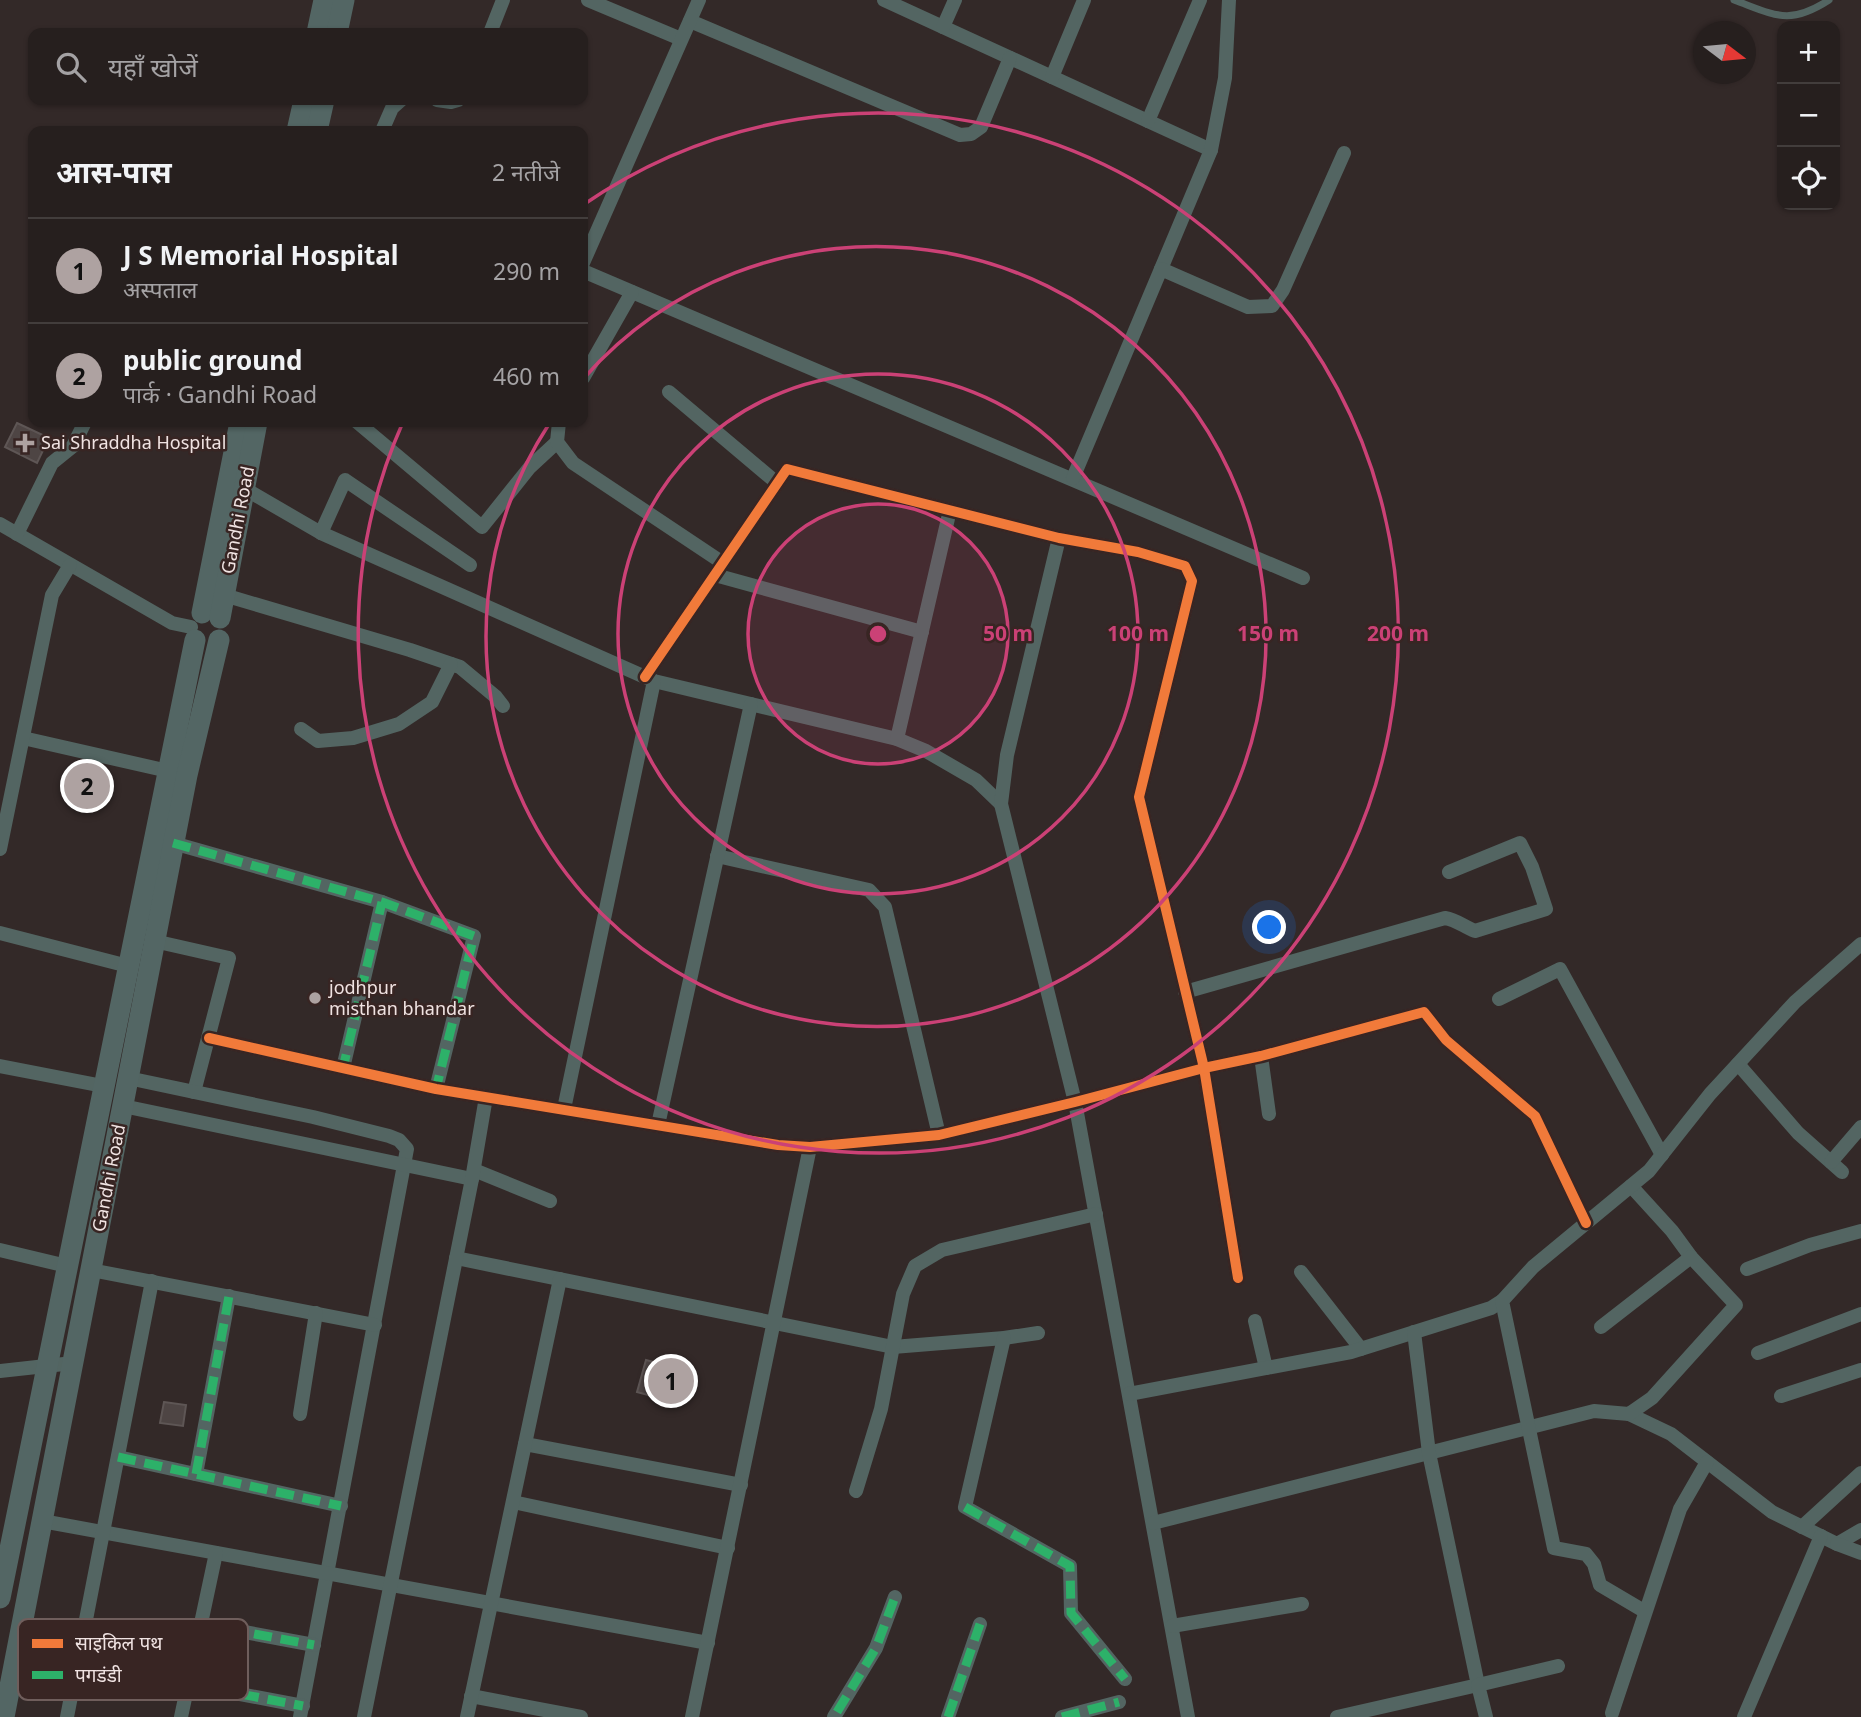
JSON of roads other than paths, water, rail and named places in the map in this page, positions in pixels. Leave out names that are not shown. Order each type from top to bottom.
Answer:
[{"type":"main road","points":[[318,28],[324,0]]},
{"type":"main road","points":[[338,28],[344,0]]},
{"type":"main road","points":[[299,126],[303,105]]},
{"type":"main road","points":[[318,126],[323,105]]},
{"type":"main road","name":"Gandhi Road","points":[[23,1619],[187,775],[205,628],[239,427]]},
{"type":"main road","name":"Gandhi Road","points":[[0,1598],[167,771],[205,628],[224,595],[256,427]]},
{"type":"main road","name":"Gandhi Road","points":[[4,1717],[18,1645]]},
{"type":"street","points":[[492,28],[503,0]]},
{"type":"street","points":[[588,0],[681,39]]},
{"type":"street","points":[[588,252],[699,0]]},
{"type":"street","points":[[884,0],[1211,150]]},
{"type":"street","points":[[943,27],[955,0]]},
{"type":"street","points":[[1052,77],[1084,0]]},
{"type":"street","points":[[1148,121],[1200,0]]},
{"type":"street","points":[[1073,478],[1211,150],[1225,78],[1230,0]]},
{"type":"street","points":[[690,21],[960,135],[971,134],[981,127],[1010,58]]},
{"type":"street","points":[[384,126],[395,105]]},
{"type":"street","points":[[1161,270],[1248,307],[1272,306],[1283,290],[1344,153]]},
{"type":"street","points":[[588,273],[1303,578]]},
{"type":"street","points":[[588,369],[632,292]]},
{"type":"street","points":[[669,392],[777,483]]},
{"type":"street","points":[[16,534],[51,463],[73,446],[82,427]]},
{"type":"street","points":[[364,427],[482,527],[530,467],[557,442],[558,427]]},
{"type":"street","points":[[557,442],[573,463],[719,569],[922,632]]},
{"type":"street","points":[[564,1109],[650,679],[719,569],[787,469],[1059,538],[1139,552],[1185,566],[1192,581],[1139,797],[1204,1068],[1238,1278]]},
{"type":"street","points":[[321,533],[345,481],[470,565]]},
{"type":"street","points":[[245,489],[321,533],[650,679],[897,739],[926,751],[976,780],[1001,804]]},
{"type":"street","points":[[897,739],[950,510]]},
{"type":"street","points":[[0,524],[172,623],[205,628]]},
{"type":"street","points":[[1059,538],[1007,755],[1001,804],[1075,1102],[1188,1717]]},
{"type":"street","points":[[0,849],[52,594],[70,565]]},
{"type":"street","points":[[224,595],[460,667],[496,696],[503,706]]},
{"type":"street","points":[[301,729],[318,741],[353,738],[399,724],[432,702],[451,664]]},
{"type":"street","points":[[658,1125],[751,704]]},
{"type":"street","points":[[23,738],[167,771]]},
{"type":"street","points":[[1185,992],[1445,918],[1455,919],[1465,928],[1475,931],[1546,909],[1532,867],[1520,843],[1449,872]]},
{"type":"street","points":[[173,844],[382,902],[474,936],[436,1089]]},
{"type":"street","points":[[717,856],[869,890],[885,907],[939,1135]]},
{"type":"street","points":[[343,1068],[382,902]]},
{"type":"street","points":[[0,933],[128,966]]},
{"type":"street","points":[[154,941],[229,958],[194,1092]]},
{"type":"street","points":[[1129,1394],[1361,1349],[1490,1308],[1502,1301],[1533,1267],[1649,1171],[1710,1094],[1795,1002],[1861,944]]},
{"type":"street","points":[[1499,999],[1560,969],[1662,1155]]},
{"type":"street","points":[[209,1038],[436,1089],[810,1147],[939,1135],[1261,1056],[1424,1012],[1446,1040],[1535,1116],[1586,1223]]},
{"type":"street","points":[[1261,1056],[1269,1114]]},
{"type":"street","points":[[1738,1064],[1798,1133],[1837,1167],[1861,1127]]},
{"type":"street","points":[[0,1066],[103,1086]]},
{"type":"street","points":[[128,1078],[389,1136],[399,1140],[407,1149],[302,1711],[248,1698]]},
{"type":"street","points":[[363,1717],[473,1174],[486,1097]]},
{"type":"street","points":[[123,1106],[406,1164],[473,1174],[550,1201]]},
{"type":"street","points":[[692,1717],[810,1147]]},
{"type":"street","points":[[1629,1414],[1653,1398],[1736,1305],[1631,1186]]},
{"type":"street","points":[[856,1491],[881,1409],[904,1294],[915,1266],[942,1250],[1096,1214]]},
{"type":"street","points":[[1747,1269],[1810,1245],[1861,1231]]},
{"type":"street","points":[[0,1250],[67,1266]]},
{"type":"street","points":[[1601,1327],[1691,1257]]},
{"type":"street","points":[[456,1258],[893,1347],[1038,1333]]},
{"type":"street","points":[[91,1270],[375,1325]]},
{"type":"street","points":[[1301,1272],[1361,1349]]},
{"type":"street","points":[[467,1717],[560,1279]]},
{"type":"street","points":[[86,1619],[152,1282]]},
{"type":"street","points":[[196,1474],[229,1296]]},
{"type":"street","points":[[1502,1301],[1554,1548],[1586,1554],[1594,1564],[1600,1585],[1644,1611]]},
{"type":"street","points":[[300,1414],[316,1313]]},
{"type":"street","points":[[1758,1353],[1861,1314]]},
{"type":"street","points":[[1255,1321],[1266,1368]]},
{"type":"street","points":[[1415,1332],[1429,1453],[1486,1717]]},
{"type":"street","points":[[1004,1338],[965,1507],[1070,1566],[1071,1613],[1125,1679]]},
{"type":"street","points":[[0,1371],[73,1363]]},
{"type":"street","points":[[1781,1396],[1861,1370]]},
{"type":"street","points":[[1153,1522],[1594,1411],[1629,1414],[1671,1434],[1772,1513],[1861,1553]]},
{"type":"street","points":[[525,1444],[740,1485]]},
{"type":"street","points":[[118,1457],[341,1506]]},
{"type":"street","points":[[1612,1713],[1680,1509],[1707,1462]]},
{"type":"street","points":[[1802,1527],[1861,1473]]},
{"type":"street","points":[[513,1502],[727,1548]]},
{"type":"street","points":[[42,1521],[708,1643]]},
{"type":"street","points":[[1837,1544],[1861,1530]]},
{"type":"street","points":[[1744,1717],[1821,1536]]},
{"type":"street","points":[[202,1619],[216,1553]]},
{"type":"street","points":[[834,1717],[876,1648],[895,1597]]},
{"type":"street","points":[[1172,1626],[1302,1604]]},
{"type":"street","points":[[948,1717],[981,1625]]},
{"type":"street","points":[[248,1633],[314,1645]]},
{"type":"street","points":[[1337,1717],[1558,1666]]},
{"type":"street","points":[[471,1696],[581,1717]]},
{"type":"street","points":[[1062,1717],[1119,1702]]},
{"type":"lane","points":[[1734,0],[1770,13],[1794,17],[1811,12],[1829,0]]},
{"type":"place","name":"Sai Shraddha Hospital","points":[[25,443]]},
{"type":"place","name":"public ground","points":[[87,786]]},
{"type":"place","name":"jodhpur misthan bhandar","points":[[315,998]]},
{"type":"place","name":"J S Memorial Hospital","points":[[671,1381]]}]
